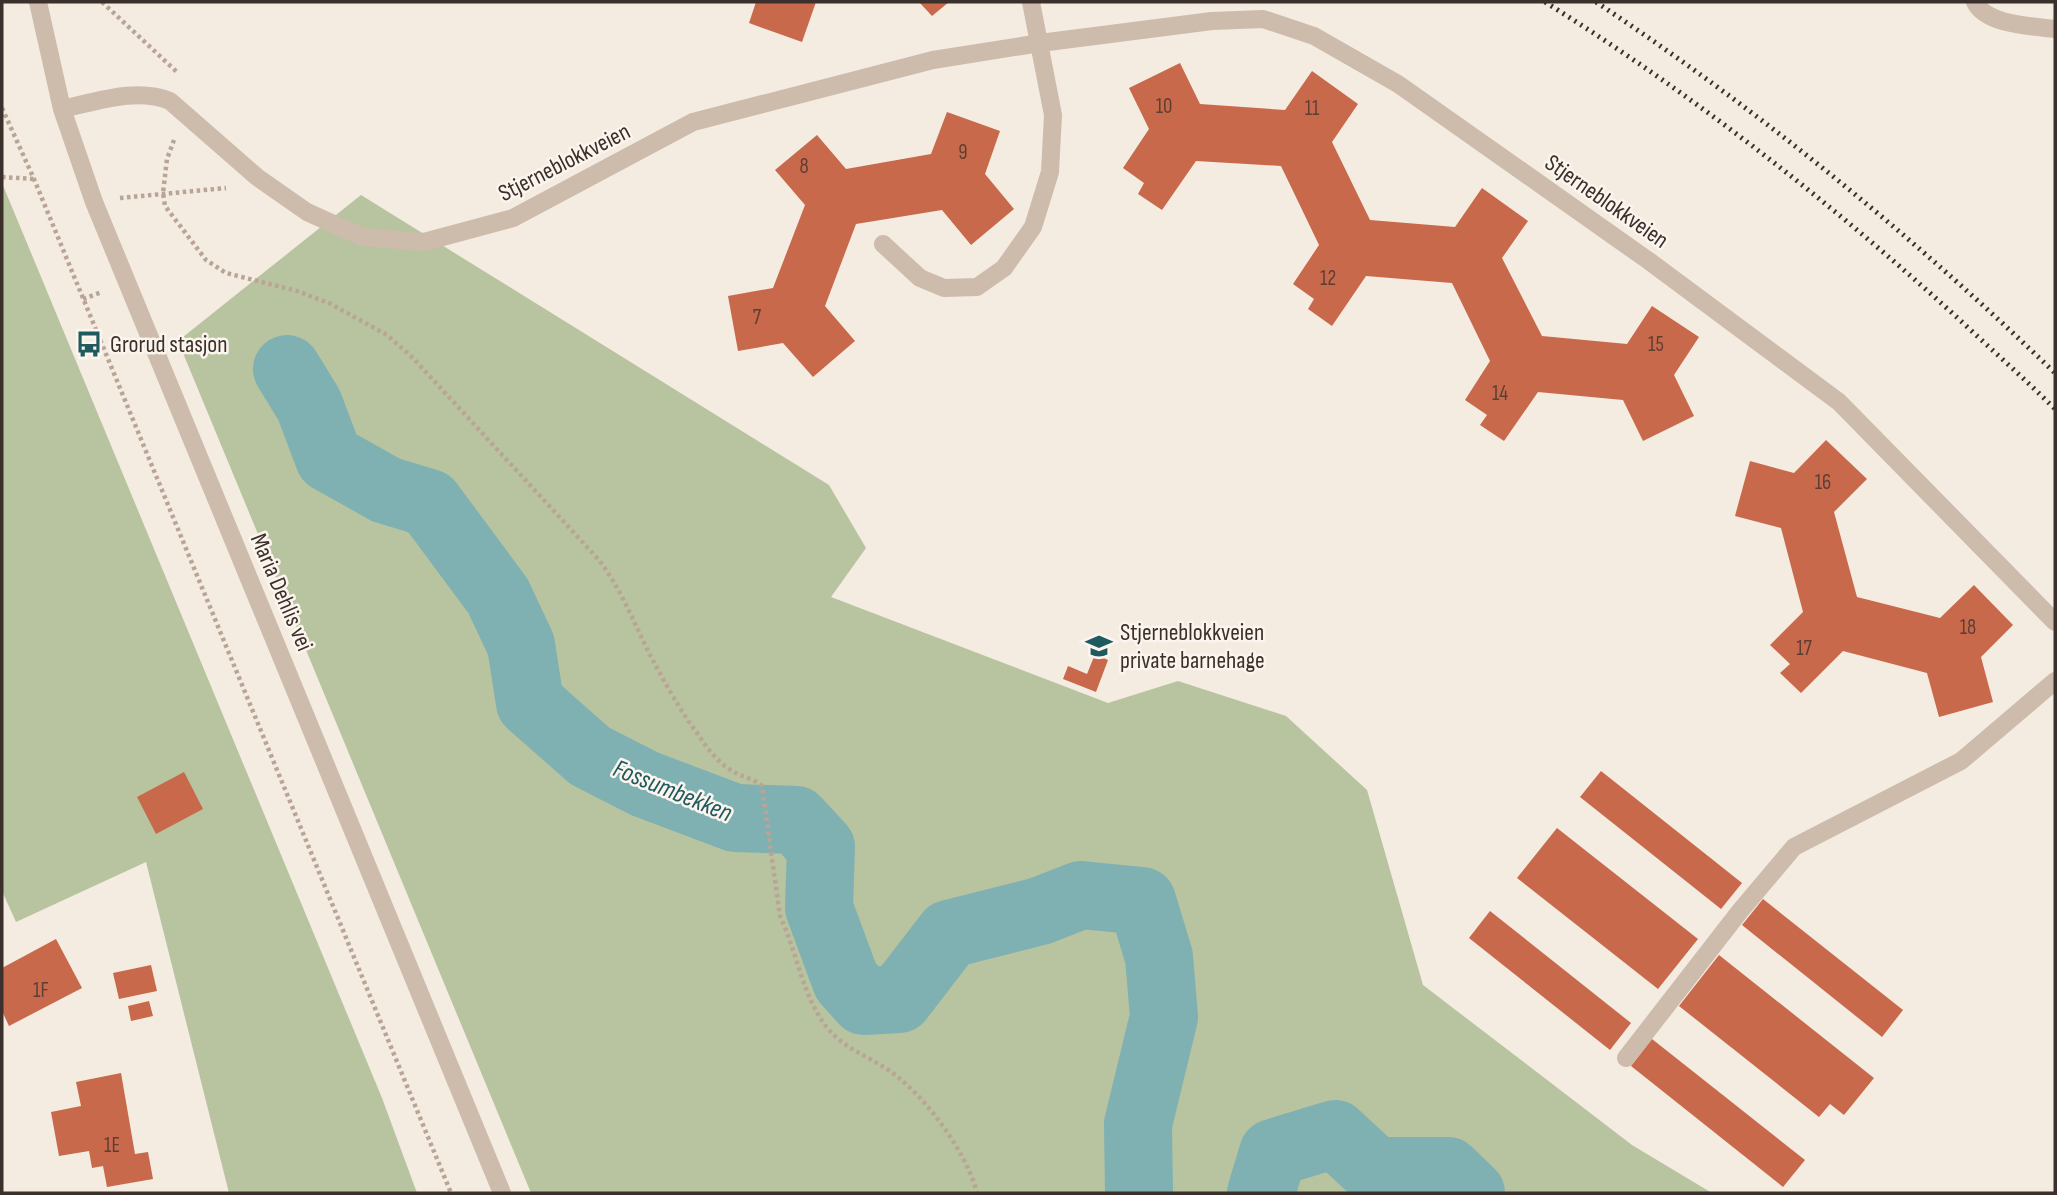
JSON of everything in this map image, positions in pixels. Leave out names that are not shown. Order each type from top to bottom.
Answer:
[{"type":"street","name":"Maria Dehlis vei","points":[[38,2],[62,108],[94,202],[502,1193]]},
{"type":"street","points":[[883,244],[920,278],[944,288],[977,287],[1004,268],[1033,227],[1050,172],[1053,116],[1031,2]]},
{"type":"street","points":[[1975,2],[1978,10],[2010,24],[2055,29]]},
{"type":"street","name":"Stjerneblokkveien","points":[[62,108],[140,95],[156,95],[170,101],[257,177],[307,212],[362,237],[424,242],[513,218],[693,122],[933,60],[1212,21],[1263,19],[1314,36],[1398,84],[1581,212],[1839,402],[2055,622]]},
{"type":"street","points":[[1626,1058],[1740,911],[1794,847],[1961,761],[2055,681]]},
{"type":"path","points":[[102,2],[186,82],[183,112],[167,159],[163,193],[165,206],[206,260],[226,273],[297,291],[329,303],[387,335],[413,358],[599,560],[613,579],[675,699],[716,758],[731,771],[762,786],[780,916],[812,1004],[840,1042],[883,1066],[923,1102],[956,1149],[977,1193]]},
{"type":"path","points":[[2,108],[34,179],[452,1193]]},
{"type":"path","points":[[2,177],[34,179]]},
{"type":"path","points":[[94,202],[223,188],[257,177]]},
{"type":"path","points":[[83,299],[104,292]]},
{"type":"green space","points":[[2,183],[382,1098],[417,1193],[229,1193],[146,862],[16,922],[2,891]]},
{"type":"green space","points":[[361,195],[829,485],[866,548],[831,597],[1108,703],[1178,681],[1286,716],[1367,790],[1423,985],[1632,1145],[1712,1193],[531,1193],[178,341]]},
{"type":"building","points":[[756,2],[816,2],[802,42],[749,23]]},
{"type":"building","points":[[919,2],[949,2],[932,16]]},
{"type":"building","points":[[1180,63],[1200,104],[1285,110],[1312,71],[1358,104],[1332,142],[1370,220],[1455,227],[1482,188],[1528,221],[1502,258],[1542,336],[1627,344],[1652,306],[1699,337],[1674,375],[1694,416],[1643,441],[1623,400],[1538,392],[1504,441],[1480,425],[1487,415],[1465,400],[1490,361],[1452,283],[1366,276],[1332,326],[1308,309],[1314,299],[1293,284],[1319,245],[1281,166],[1196,161],[1162,210],[1138,194],[1144,183],[1123,168],[1149,129],[1129,88]]},
{"type":"building","points":[[947,112],[1000,131],[985,174],[1014,209],[971,245],[942,210],[856,224],[825,306],[855,341],[813,377],[783,343],[738,351],[728,296],[773,288],[805,205],[775,170],[817,135],[846,169],[931,154]]},
{"type":"building","points":[[1826,440],[1867,479],[1834,512],[1857,597],[1940,618],[1974,585],[2013,625],[1981,657],[1993,702],[1939,717],[1927,673],[1843,651],[1801,693],[1780,673],[1790,664],[1770,645],[1803,612],[1781,528],[1735,516],[1750,461],[1794,473]]},
{"type":"building","points":[[1095,654],[1108,660],[1096,692],[1063,679],[1068,666],[1087,674]]},
{"type":"building","points":[[1601,771],[1742,883],[1721,909],[1580,797]]},
{"type":"building","points":[[184,772],[203,809],[156,834],[137,797]]},
{"type":"building","points":[[1557,828],[1698,939],[1658,989],[1517,878]]},
{"type":"building","points":[[1763,899],[1903,1010],[1882,1037],[1742,925]]},
{"type":"building","points":[[1490,911],[1631,1023],[1610,1050],[1469,938]]},
{"type":"building","points":[[56,939],[82,988],[9,1026],[2,1011],[2,968]]},
{"type":"building","points":[[1719,955],[1874,1078],[1844,1115],[1830,1104],[1819,1117],[1679,1006]]},
{"type":"building","points":[[151,965],[157,991],[119,999],[113,973]]},
{"type":"building","points":[[149,1001],[153,1016],[131,1021],[128,1006]]},
{"type":"building","points":[[1652,1039],[1805,1160],[1783,1187],[1631,1066]]},
{"type":"building","points":[[121,1073],[135,1154],[148,1152],[153,1179],[107,1187],[103,1166],[92,1168],[89,1151],[59,1156],[51,1112],[81,1106],[76,1082]]},
{"type":"waterway","name":"Fossumbekken","points":[[287,369],[309,405],[329,458],[386,490],[429,503],[498,596],[521,645],[530,703],[590,756],[645,784],[735,818],[796,820],[821,847],[819,908],[846,981],[864,1001],[899,999],[949,934],[1040,911],[1081,895],[1142,901],[1159,957],[1164,1017],[1138,1124],[1139,1193]]},
{"type":"waterway","name":"Fossumbekken","points":[[1261,1193],[1273,1153],[1335,1134],[1375,1171],[1448,1171],[1471,1193]]},
{"type":"railway","points":[[1545,2],[1655,75],[1813,193],[1913,278],[2055,409]]},
{"type":"railway","points":[[1596,2],[1717,87],[1834,177],[1891,224],[2055,373]]},
{"type":"place","name":"Grorud stasjon","points":[[89,344]]},
{"type":"place","name":"Stjerneblokkveien private barnehage","points":[[1099,646]]}]
